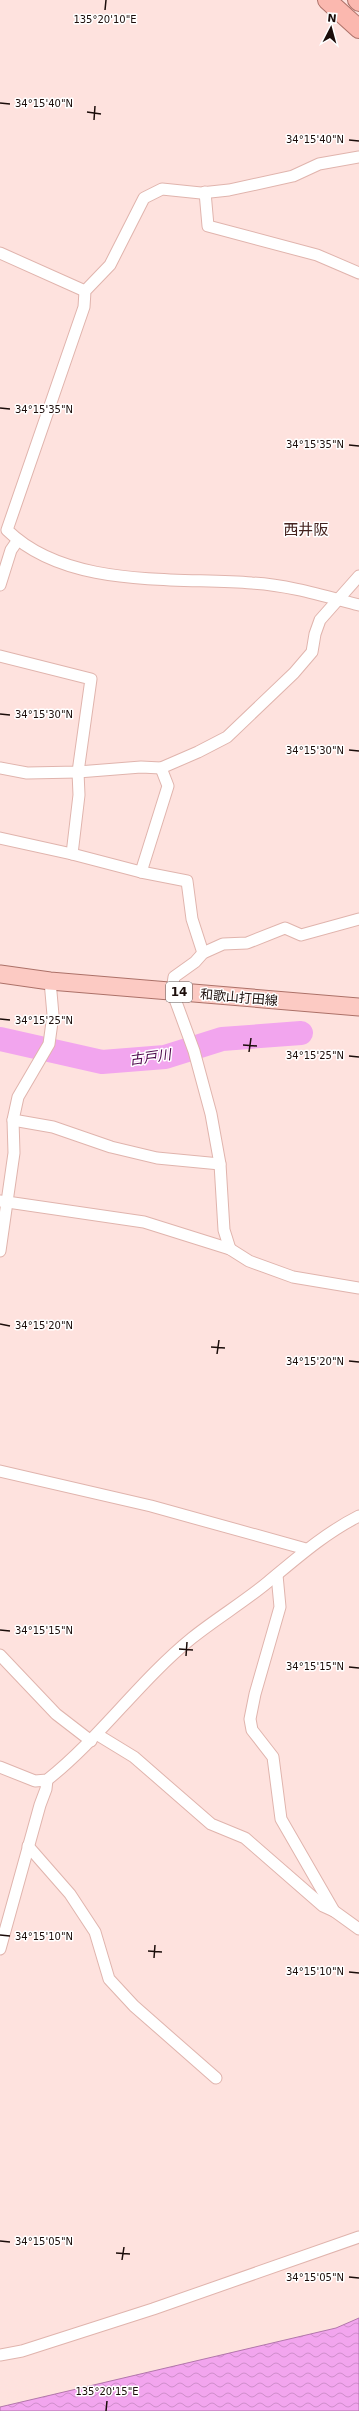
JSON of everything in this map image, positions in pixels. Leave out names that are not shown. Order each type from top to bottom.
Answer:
[{"type":"highway","points":[[327,0],[359,29]]},
{"type":"main road","name":"和歌山打田線","points":[[0,974],[50,981],[359,1007]]},
{"type":"street","points":[[359,156],[319,164],[293,176],[268,182],[205,192],[162,189],[144,198],[110,265],[85,291],[84,307],[4,528],[18,540],[56,560],[98,573],[253,583],[296,588],[359,605]]},
{"type":"street","points":[[205,192],[208,226],[317,255],[359,273]]},
{"type":"street","points":[[0,253],[85,291]]},
{"type":"street","points":[[0,585],[11,550],[18,540]]},
{"type":"street","points":[[0,768],[27,773],[78,772],[141,767],[161,768],[198,752],[227,737],[283,684],[312,652],[315,634],[320,620],[359,576]]},
{"type":"street","points":[[0,656],[91,679],[78,772],[80,795],[72,854]]},
{"type":"street","points":[[141,872],[168,786],[161,768]]},
{"type":"street","points":[[0,838],[72,854],[141,872],[187,881],[192,919],[203,954]]},
{"type":"street","points":[[230,1249],[224,1230],[220,1164],[211,1114],[194,1051],[172,991],[174,977],[195,962],[203,954],[222,944],[247,943],[285,928],[301,935],[359,919]]},
{"type":"street","points":[[0,1251],[4,1202],[14,1153],[13,1120],[18,1097],[49,1044],[53,1015],[50,981]]},
{"type":"street","points":[[13,1120],[53,1127],[111,1147],[157,1158],[220,1164]]},
{"type":"street","points":[[4,1202],[144,1222],[230,1249],[249,1261],[293,1277],[359,1288]]},
{"type":"street","points":[[0,1471],[151,1506],[306,1549]]},
{"type":"street","points":[[0,1767],[35,1780],[47,1780],[94,1738],[134,1694],[192,1638],[241,1604],[306,1549],[343,1524],[359,1516]]},
{"type":"street","points":[[277,1575],[280,1607],[255,1694],[250,1719],[252,1730],[273,1757],[281,1819],[334,1911]]},
{"type":"street","points":[[0,1655],[56,1714],[94,1738],[134,1757],[211,1824],[245,1838],[323,1906],[334,1911],[359,1929]]},
{"type":"street","points":[[0,1949],[28,1846],[46,1789],[47,1780]]},
{"type":"street","points":[[28,1846],[70,1894],[95,1932],[109,1979],[134,2006],[216,2078]]},
{"type":"street","points":[[0,2355],[22,2351],[153,2309],[359,2236]]},
{"type":"water","points":[[359,2318],[359,2411],[0,2411],[0,2407],[336,2328]]},
{"type":"waterway","name":"古戸川","points":[[0,1039],[102,1062],[165,1057],[222,1039],[301,1033]]},
{"type":"district","name":"西井阪","points":[[306,530]]}]
